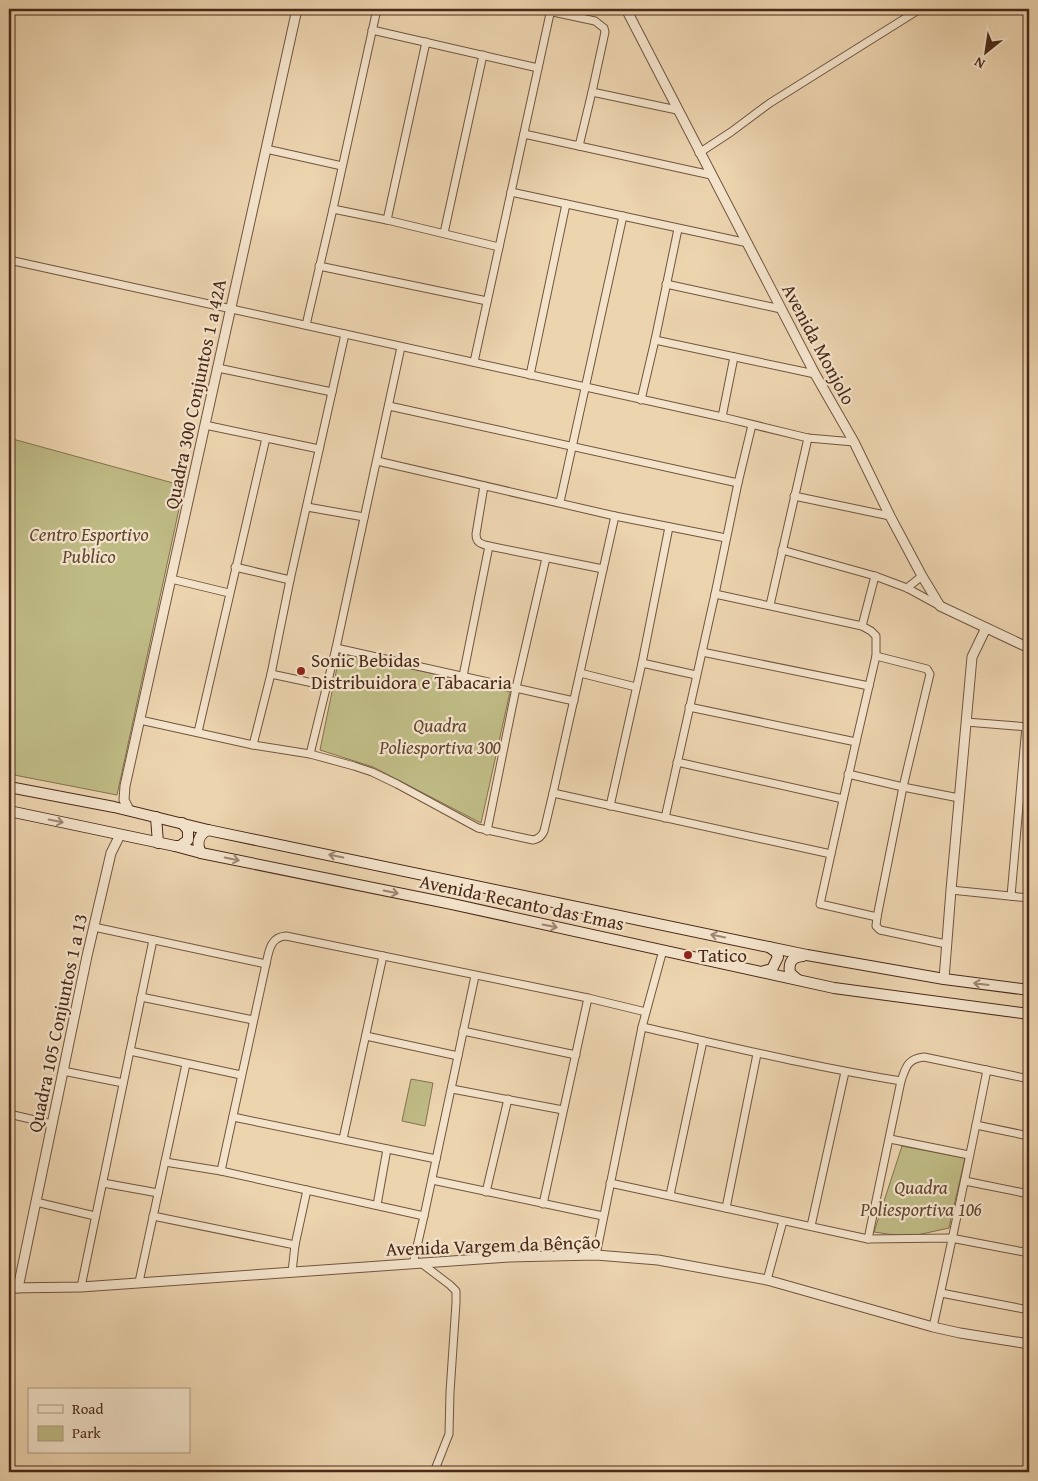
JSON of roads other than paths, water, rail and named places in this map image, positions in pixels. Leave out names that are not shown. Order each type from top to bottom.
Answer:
[{"type":"main road","name":"Avenida Recanto das Emas","points":[[9,786],[129,810],[208,830],[807,955],[944,979],[1029,990]]},
{"type":"main road","name":"Avenida Recanto das Emas","points":[[9,811],[840,988],[1029,1014]]},
{"type":"main road","points":[[156,816],[158,842]]},
{"type":"main road","points":[[175,846],[180,846],[188,840],[188,830],[182,822]]},
{"type":"main road","points":[[202,853],[198,848],[198,842],[203,832],[208,830]]},
{"type":"main road","points":[[764,971],[772,969],[778,956],[776,952],[768,947]]},
{"type":"main road","points":[[797,979],[790,973],[791,961],[796,957],[807,955]]},
{"type":"street","name":"Quadra 300 Conjuntos 1 a 42A","points":[[129,810],[124,800],[125,786],[297,9]]},
{"type":"street","points":[[306,325],[377,9]]},
{"type":"street","points":[[539,9],[551,10],[595,21],[604,28],[604,38],[579,146]]},
{"type":"street","name":"Avenida Monjolo","points":[[626,9],[815,374],[854,442],[890,516],[940,606]]},
{"type":"street","points":[[699,153],[770,103],[920,9]]},
{"type":"street","points":[[474,362],[551,10]]},
{"type":"street","points":[[372,30],[538,68]]},
{"type":"street","points":[[388,220],[426,42]]},
{"type":"street","points":[[444,233],[482,55]]},
{"type":"street","points":[[592,92],[677,110]]},
{"type":"street","points":[[524,134],[711,175]]},
{"type":"street","points":[[266,149],[342,166]]},
{"type":"street","points":[[511,192],[748,243]]},
{"type":"street","points":[[530,375],[566,204]]},
{"type":"street","points":[[333,209],[388,220],[499,247]]},
{"type":"street","points":[[560,502],[623,216]]},
{"type":"street","points":[[640,400],[655,340],[678,229]]},
{"type":"street","points":[[9,260],[722,417],[808,438],[854,442]]},
{"type":"street","points":[[319,266],[487,302]]},
{"type":"street","points":[[666,284],[781,308]]},
{"type":"street","points":[[253,745],[271,674],[345,334]]},
{"type":"street","points":[[655,340],[815,374]]},
{"type":"street","points":[[310,754],[336,648],[401,347]]},
{"type":"street","points":[[722,417],[734,357]]},
{"type":"street","points":[[218,368],[332,392]]},
{"type":"street","points":[[389,406],[738,483]]},
{"type":"street","points":[[205,425],[319,449]]},
{"type":"street","points":[[665,818],[752,425]]},
{"type":"street","points":[[198,732],[266,438]]},
{"type":"street","points":[[770,606],[808,438]]},
{"type":"street","points":[[377,460],[615,516],[726,538]]},
{"type":"street","points":[[484,486],[476,540],[478,542],[489,546],[603,569]]},
{"type":"street","points":[[794,496],[890,516]]},
{"type":"street","points":[[307,506],[364,517]]},
{"type":"street","points":[[140,720],[253,745],[310,754],[372,772],[398,784],[478,828],[537,840],[543,835],[544,831],[615,516]]},
{"type":"street","points":[[610,806],[642,663],[669,527]]},
{"type":"street","points":[[463,676],[489,546]]},
{"type":"street","points":[[782,550],[876,576],[907,588],[940,606],[1029,648]]},
{"type":"street","points":[[487,830],[516,688],[546,558]]},
{"type":"street","points":[[235,567],[290,580]]},
{"type":"street","points":[[862,626],[876,576]]},
{"type":"street","points":[[907,588],[922,576]]},
{"type":"street","points":[[171,580],[229,593]]},
{"type":"street","points":[[715,594],[862,626],[876,636],[876,656],[820,904],[877,917]]},
{"type":"street","points":[[944,979],[972,657],[986,628]]},
{"type":"street","points":[[336,648],[574,701]]},
{"type":"street","points":[[702,652],[869,686]]},
{"type":"street","points":[[876,656],[927,669],[930,672],[903,787],[876,926],[880,930],[946,944]]},
{"type":"street","points":[[642,663],[696,674]]},
{"type":"street","points":[[580,673],[636,687]]},
{"type":"street","points":[[271,674],[327,686]]},
{"type":"street","points":[[690,707],[856,742]]},
{"type":"street","points":[[966,722],[1028,726],[1011,896]]},
{"type":"street","points":[[677,762],[843,799]]},
{"type":"street","points":[[848,774],[959,798]]},
{"type":"street","name":"Quadra 300 Conjuntos 1 a 42A","points":[[114,807],[125,786]]},
{"type":"street","points":[[553,793],[831,854]]},
{"type":"street","name":"Quadra 105 Conjuntos 1 a 13","points":[[14,1288],[36,1202],[115,834]]},
{"type":"street","points":[[951,890],[1029,898]]},
{"type":"street","points":[[94,928],[266,964]]},
{"type":"street","points":[[221,1171],[266,964],[273,942],[278,937],[286,936],[588,998],[646,1012]]},
{"type":"street","points":[[81,1287],[153,940]]},
{"type":"street","points":[[596,1255],[642,1027],[663,950]]},
{"type":"street","points":[[343,1139],[383,956]]},
{"type":"street","points":[[434,1472],[449,1434],[456,1291],[450,1285],[417,1264],[424,1216],[475,976]]},
{"type":"street","points":[[142,997],[253,1020]]},
{"type":"street","points":[[543,1204],[588,998]]},
{"type":"street","points":[[642,1027],[757,1054],[901,1082]]},
{"type":"street","points":[[463,1031],[576,1055]]},
{"type":"street","points":[[366,1036],[458,1056]]},
{"type":"street","points":[[670,1195],[703,1041]]},
{"type":"street","points":[[130,1051],[241,1075]]},
{"type":"street","points":[[726,1208],[757,1054]]},
{"type":"street","points":[[868,1239],[901,1082],[910,1061],[924,1057],[1029,1079]]},
{"type":"street","points":[[139,1282],[186,1064]]},
{"type":"street","points":[[63,1070],[123,1083]]},
{"type":"street","points":[[933,1327],[987,1070]]},
{"type":"street","points":[[811,1226],[845,1072]]},
{"type":"street","points":[[452,1089],[563,1110]]},
{"type":"street","points":[[486,1192],[508,1099]]},
{"type":"street","points":[[9,1114],[52,1124]]},
{"type":"street","points":[[233,1117],[436,1159]]},
{"type":"street","points":[[976,1125],[1029,1136]]},
{"type":"street","points":[[890,1139],[969,1155]]},
{"type":"street","points":[[377,1205],[387,1148]]},
{"type":"street","points":[[165,1162],[221,1171],[424,1216]]},
{"type":"street","points":[[432,1180],[603,1216]]},
{"type":"street","points":[[965,1181],[1029,1194]]},
{"type":"street","points":[[610,1182],[868,1239],[951,1238],[1029,1253]]},
{"type":"street","points":[[103,1183],[158,1194]]},
{"type":"street","points":[[292,1272],[295,1245],[307,1190]]},
{"type":"street","points":[[36,1202],[96,1216]]},
{"type":"street","points":[[153,1216],[295,1245]]},
{"type":"street","points":[[767,1280],[782,1221]]},
{"type":"street","name":"Avenida Vargem da Bênção","points":[[14,1288],[81,1287],[509,1257],[596,1255],[658,1260],[767,1280],[933,1327],[1029,1344]]},
{"type":"street","points":[[941,1293],[1029,1310]]},
{"type":"place","name":"Sonic Bebidas Distribuidora e Tabacaria","points":[[301,671]]},
{"type":"place","name":"Tatico","points":[[688,955]]},
{"type":"park label","name":"Centro Esportivo Publico","points":[[89,545]]},
{"type":"park label","name":"Quadra Poliesportiva 300","points":[[440,736]]},
{"type":"park label","name":"Quadra Poliesportiva 106","points":[[921,1198]]}]
